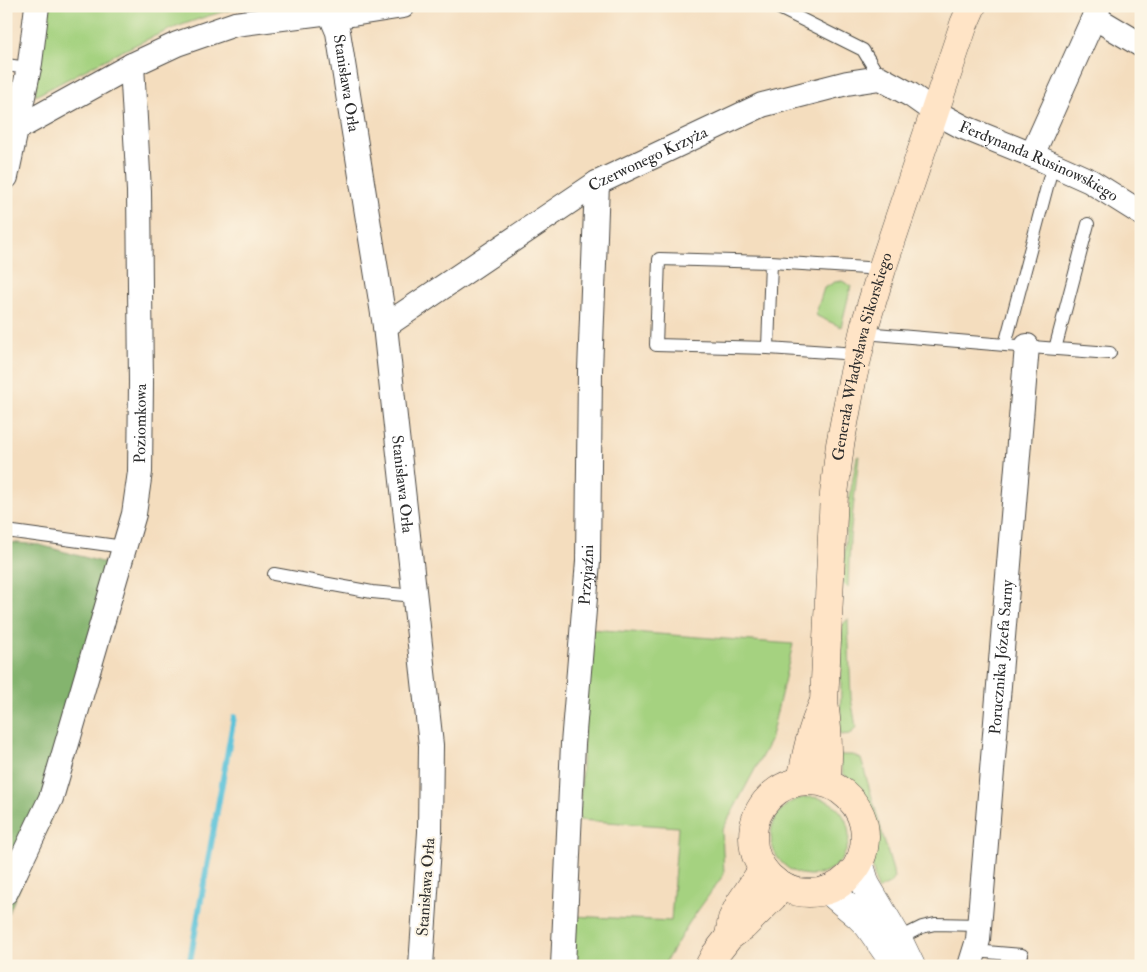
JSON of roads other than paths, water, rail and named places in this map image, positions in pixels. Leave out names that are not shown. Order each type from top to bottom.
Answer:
[{"type":"main road","name":"Generała Władysława Sikorskiego","points":[[814,782],[829,761],[828,726],[824,702],[834,494],[840,445],[861,344],[882,269],[968,12]]},
{"type":"main road","points":[[814,782],[843,792],[856,806],[864,824],[864,843],[859,862],[841,883],[828,890],[812,893],[797,891],[772,877],[755,852],[753,833],[757,815],[768,799],[783,787],[814,782]]},
{"type":"main road","points":[[709,966],[729,937],[732,919],[740,903],[772,877]]},
{"type":"street","points":[[6,176],[16,129],[17,67],[37,6]]},
{"type":"street","points":[[16,129],[132,65],[176,44],[235,24],[330,12],[403,6]]},
{"type":"street","name":"Stanisława Orła","points":[[330,12],[338,32],[385,326],[432,744],[430,832],[421,966]]},
{"type":"street","points":[[1042,159],[1097,12],[1141,45]]},
{"type":"street","name":"Poziomkowa","points":[[6,892],[52,798],[134,514],[140,464],[139,191],[132,65]]},
{"type":"street","points":[[880,78],[911,95],[935,112]]},
{"type":"street","name":"Czerwonego Krzyża","points":[[385,326],[597,183],[762,105],[846,83],[880,78]]},
{"type":"street","name":"Ferdynanda Rusinowskiego","points":[[935,112],[1090,181],[1141,213]]},
{"type":"street","name":"Przyjaźni","points":[[563,966],[573,744],[588,561],[590,371],[597,183]]},
{"type":"street","name":"Porucznika Józefa Sarny","points":[[972,958],[978,940],[1016,346]]},
{"type":"street","points":[[859,862],[866,885],[898,939],[911,966]]},
{"type":"street","points":[[828,890],[868,925],[896,966]]},
{"type":"lane","points":[[775,6],[863,50],[880,78]]},
{"type":"lane","points":[[1016,346],[1042,159]]},
{"type":"lane","points":[[1055,349],[1088,224]]},
{"type":"lane","points":[[882,269],[771,262],[659,259],[656,345],[768,348],[861,344],[1016,346],[1110,353]]},
{"type":"lane","points":[[768,348],[771,262]]},
{"type":"lane","points":[[6,531],[124,547]]},
{"type":"lane","points":[[274,574],[372,592],[415,596]]},
{"type":"lane","points":[[898,939],[922,927],[935,924],[979,926]]},
{"type":"lane","points":[[972,958],[1022,955]]},
{"type":"waterway","points":[[189,966],[234,717]]}]
